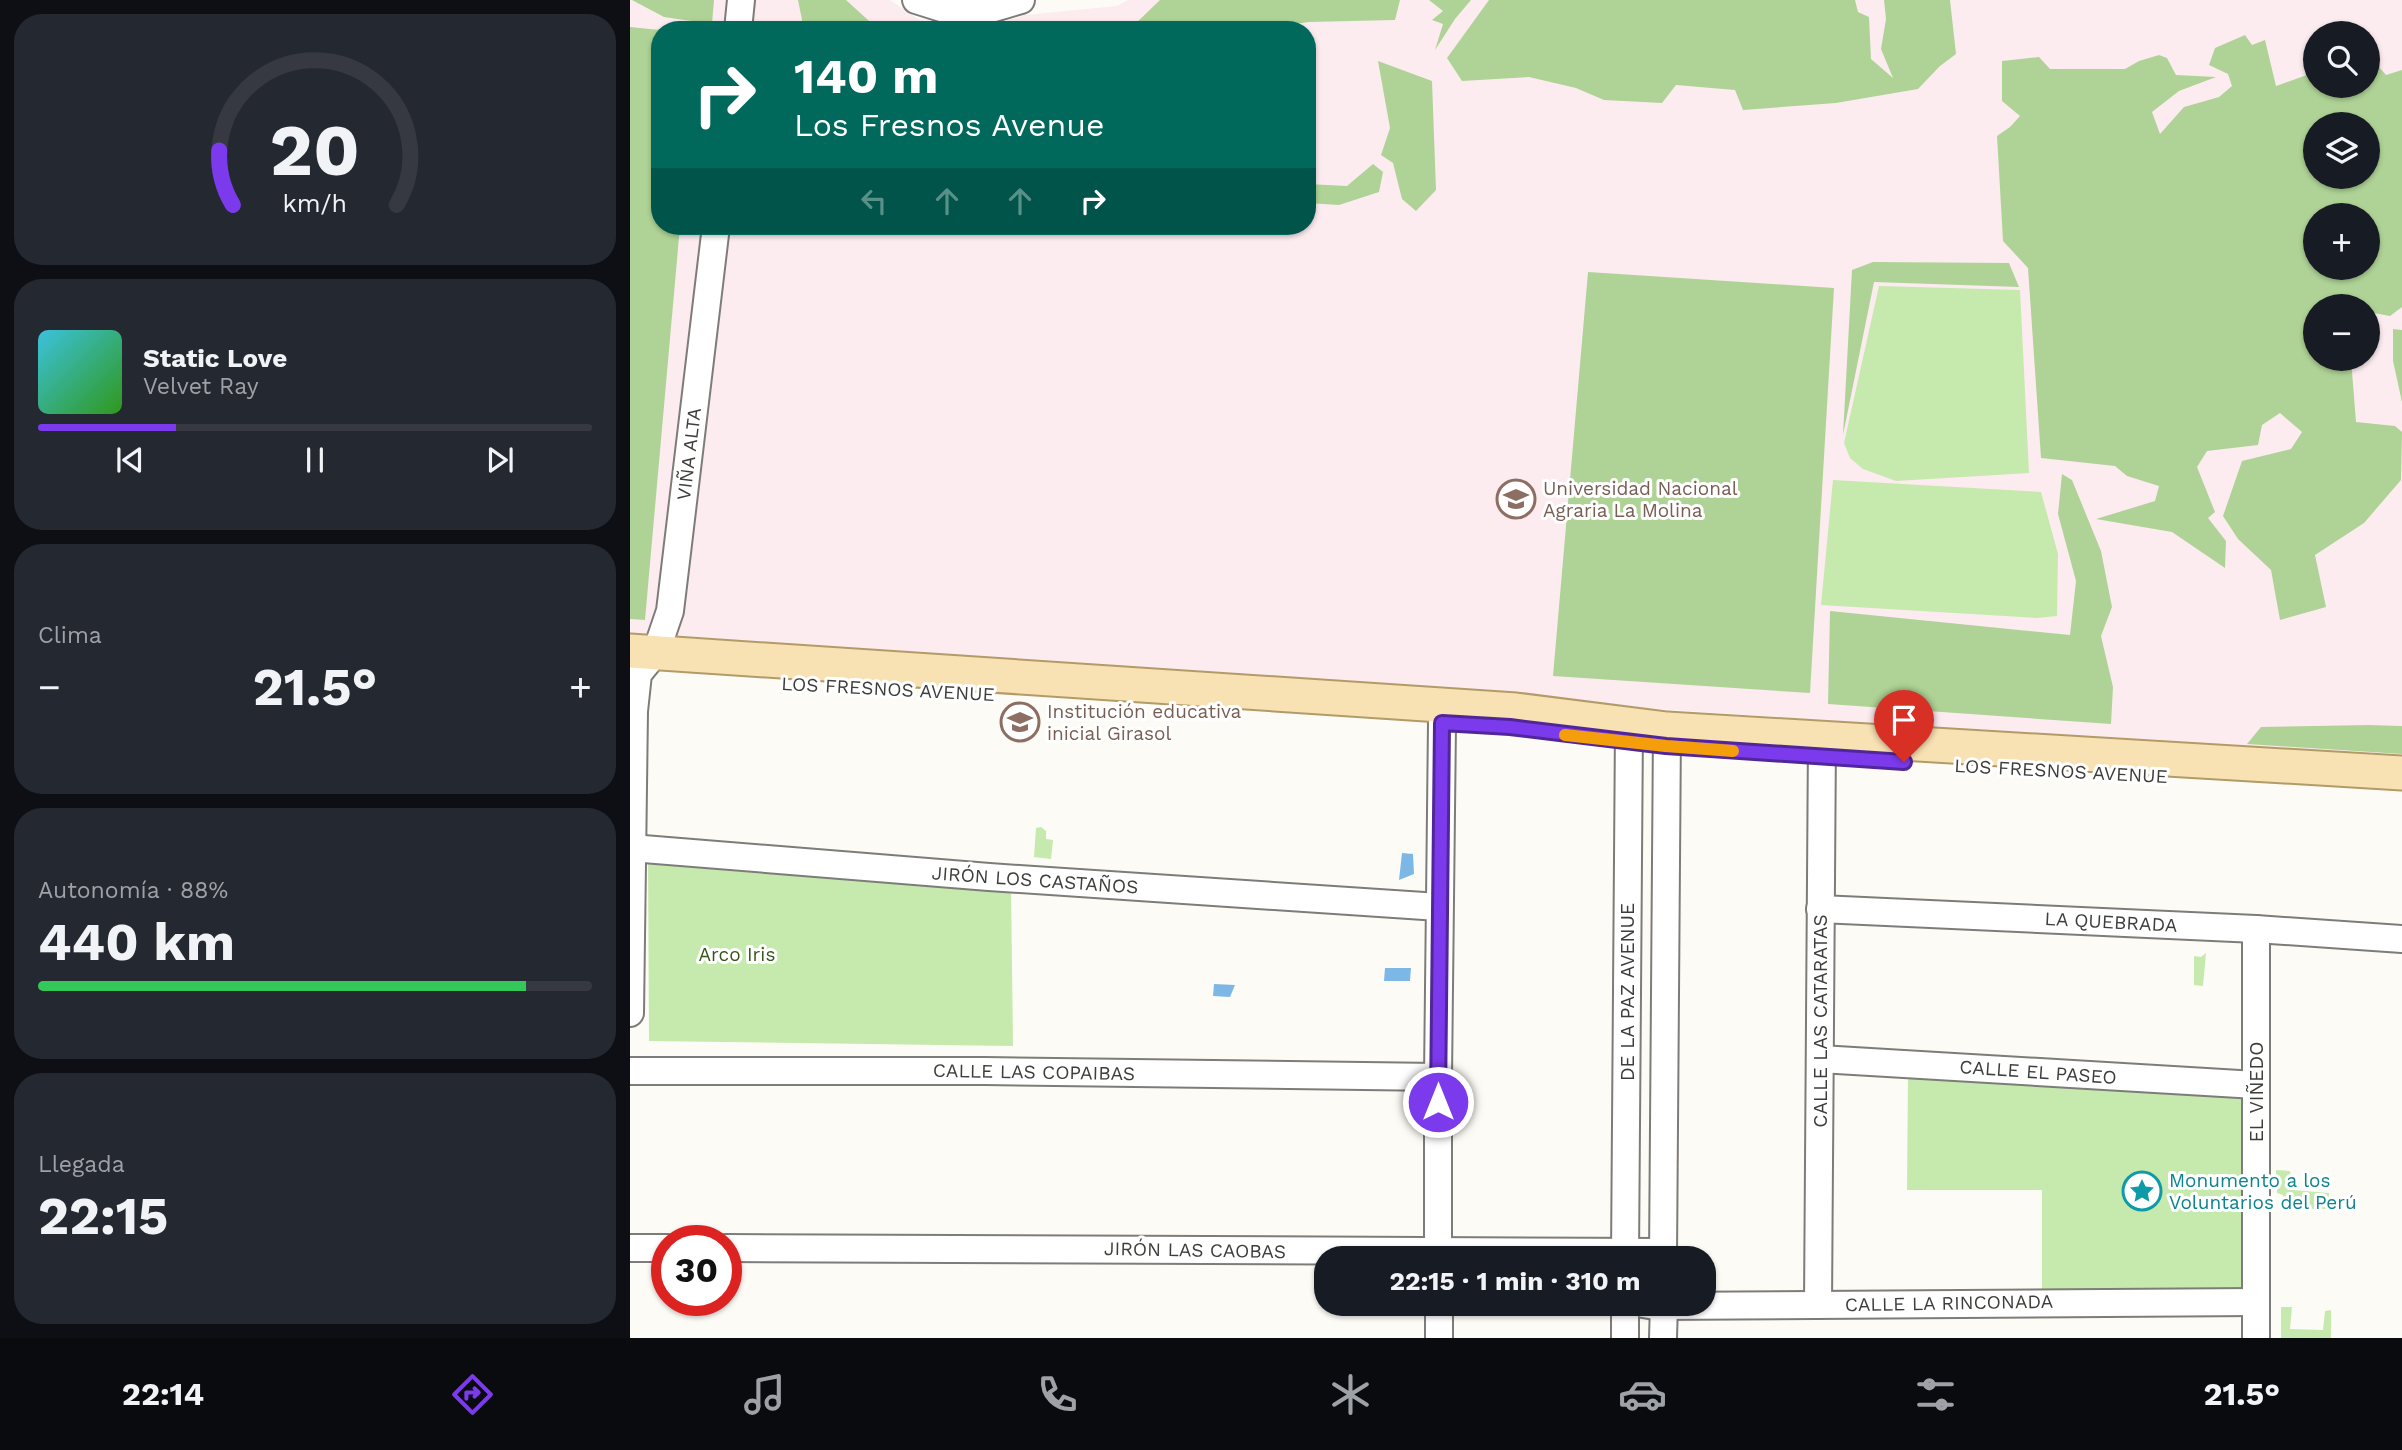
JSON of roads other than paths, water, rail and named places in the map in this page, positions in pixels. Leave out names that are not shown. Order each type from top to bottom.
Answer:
[{"type":"main road","name":"LOS FRESNOS AVENUE","points":[[639,663],[1666,738],[2402,773]]},
{"type":"main road","name":"LOS FRESNOS AVENUE","points":[[639,663],[1516,710],[1629,734]]},
{"type":"main road","name":"LOS FRESNOS AVENUE","points":[[1821,747],[2402,792]]},
{"type":"street","points":[[739,21],[741,0]]},
{"type":"street","points":[[916,0],[951,11],[978,13],[1021,0]]},
{"type":"street","name":"VIÑA ALTA","points":[[630,1013],[634,711],[639,663],[670,611],[715,235]]},
{"type":"street","points":[[1438,1246],[1442,723]]},
{"type":"street","name":"DE LA PAZ AVENUE","points":[[1625,1246],[1629,734]]},
{"type":"street","name":"DE LA PAZ AVENUE","points":[[1663,1246],[1666,738]]},
{"type":"street","name":"CALLE LAS CATARATAS","points":[[1818,1304],[1821,747]]},
{"type":"street","name":"JIRÓN LOS CASTAÑOS","points":[[631,848],[1003,878],[1439,907]]},
{"type":"street","name":"LA QUEBRADA","points":[[1821,909],[2256,929],[2402,939]]},
{"type":"street","name":"EL VIÑEDO","points":[[2256,929],[2256,1338]]},
{"type":"street","name":"CALLE EL PASEO","points":[[1819,1059],[2256,1085]]},
{"type":"street","name":"CALLE LAS COPAIBAS","points":[[630,1071],[985,1071],[1438,1077]]},
{"type":"street","points":[[630,1248],[651,1248]]},
{"type":"street","name":"JIRÓN LAS CAOBAS","points":[[742,1248],[988,1248],[1314,1254]]},
{"type":"street","name":"CALLE LA RINCONADA","points":[[1716,1304],[2256,1302]]},
{"type":"street","points":[[1439,1316],[1439,1338]]},
{"type":"street","points":[[1625,1316],[1625,1338]]},
{"type":"street","points":[[1659,1316],[1664,1338]]},
{"type":"water","points":[[1402,853],[1413,854],[1414,874],[1399,880]]},
{"type":"water","points":[[1385,968],[1411,968],[1410,981],[1384,981]]},
{"type":"water","points":[[1214,984],[1235,985],[1230,997],[1213,996]]},
{"type":"place","name":"Universidad Nacional Agraria La Molina","points":[[1516,499]]},
{"type":"place","name":"Institución educativa inicial Girasol","points":[[1020,722]]},
{"type":"place","name":"Monumento a los Voluntarios del Perú","points":[[2142,1191]]},
{"type":"park label","name":"Arco Iris","points":[[737,954]]}]
